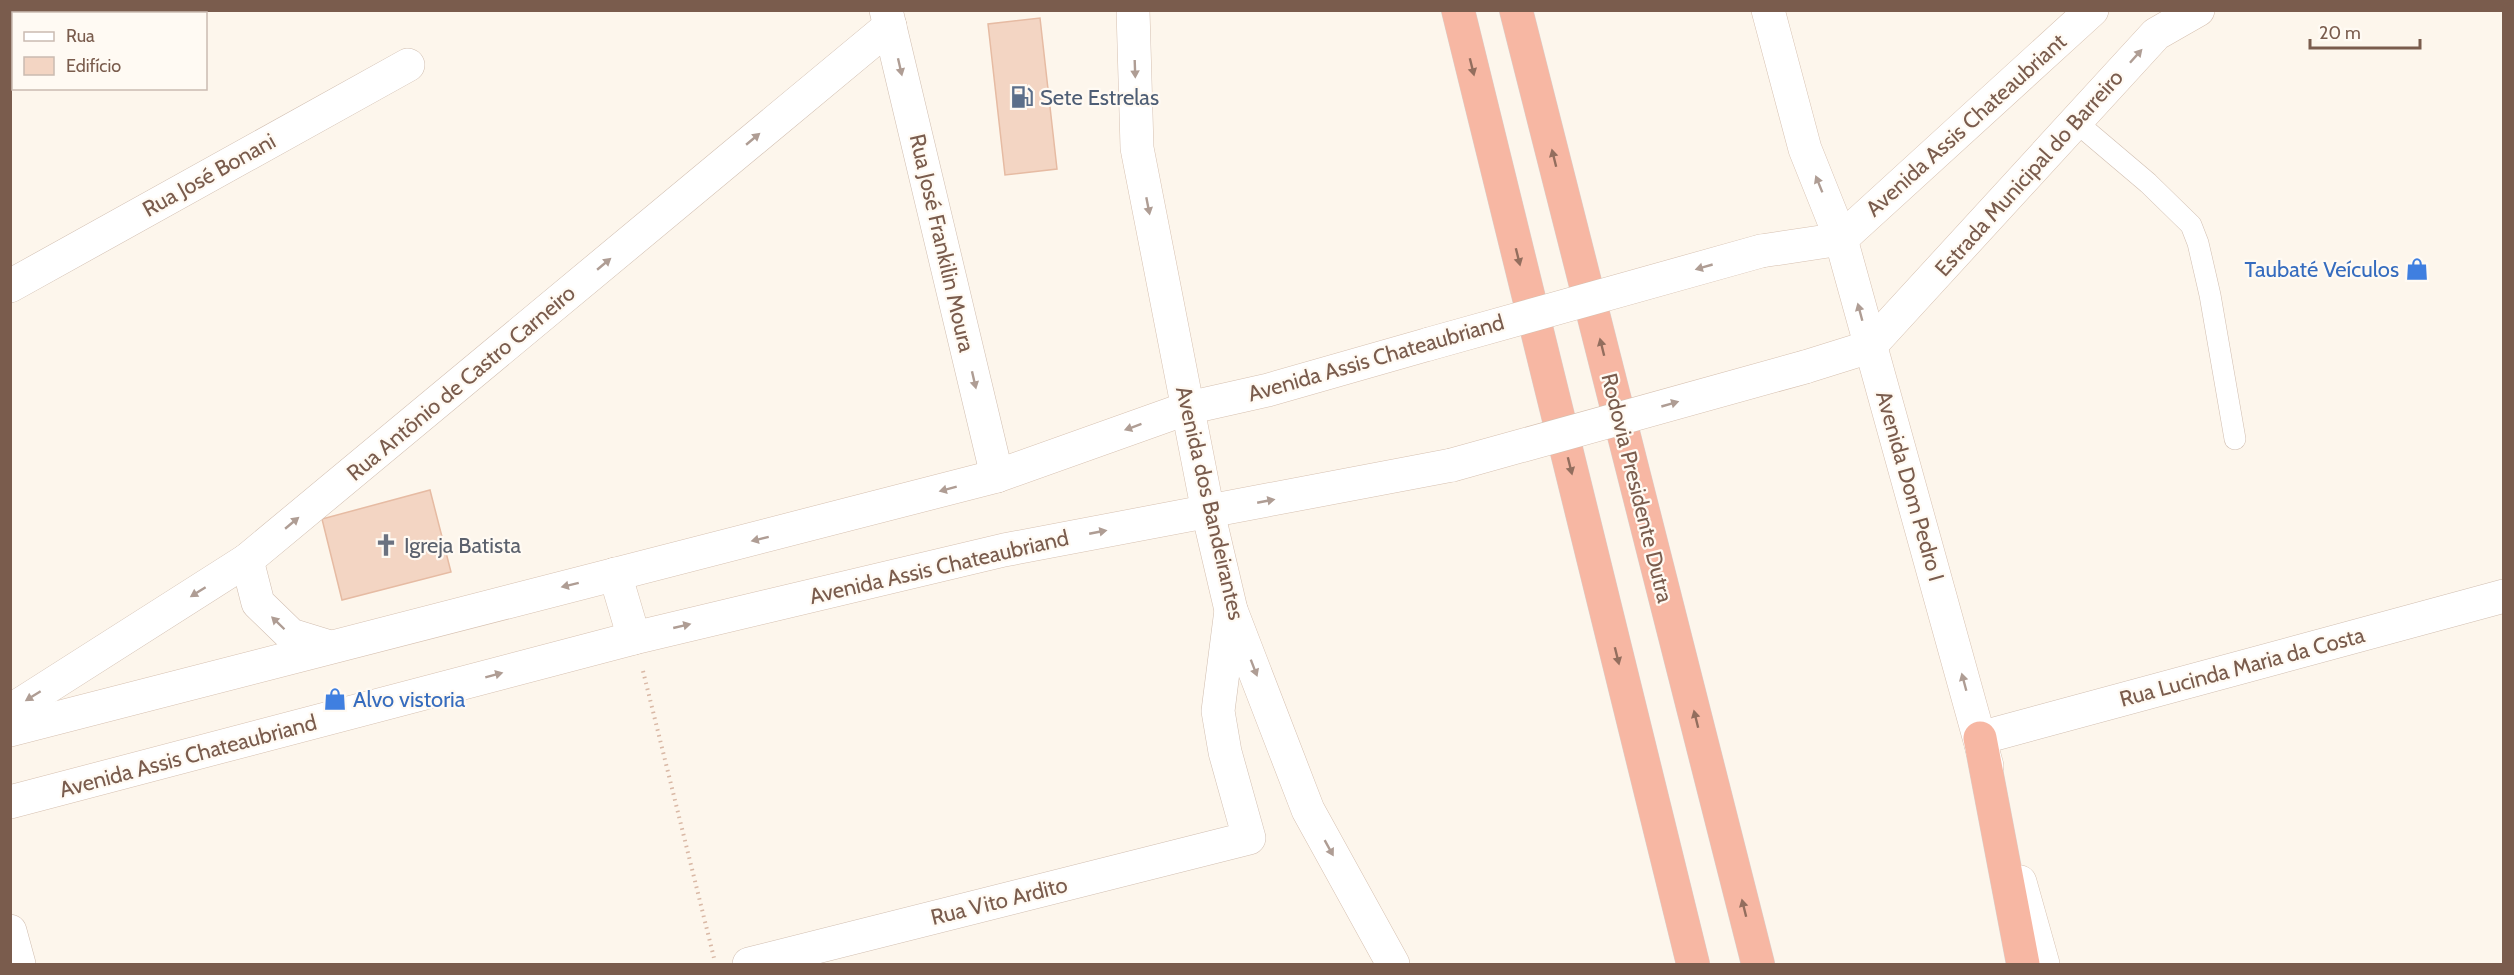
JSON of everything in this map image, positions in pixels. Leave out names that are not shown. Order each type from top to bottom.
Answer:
[{"type":"highway","points":[[1458,10],[1693,964]]},
{"type":"highway","name":"Rodovia Presidente Dutra","points":[[1516,10],[1758,964]]},
{"type":"highway","points":[[1980,738],[2023,964]]},
{"type":"main road","name":"Avenida dos Bandeirantes","points":[[1133,10],[1137,148],[1208,512],[1232,610],[1308,810],[1393,964]]},
{"type":"main road","name":"Avenida Dom Pedro I","points":[[1768,10],[1805,149],[1841,238],[1869,347],[1886,397],[2043,964]]},
{"type":"main road","name":"Avenida Assis Chateaubriant","points":[[1841,238],[2092,10]]},
{"type":"main road","name":"Estrada Municipal do Barreiro","points":[[1869,347],[2156,34],[2198,10]]},
{"type":"main road","name":"Rua José Frankilin Moura","points":[[888,18],[997,476]]},
{"type":"main road","name":"Rua Antônio de Castro Carneiro","points":[[10,711],[247,560],[888,18]]},
{"type":"main road","name":"Rua José Bonani","points":[[10,286],[408,65]]},
{"type":"main road","name":"Avenida Assis Chateaubriand","points":[[10,730],[997,476],[1188,408],[1268,390],[1761,251],[1841,238]]},
{"type":"main road","name":"Avenida Assis Chateaubriand","points":[[10,802],[634,638],[1004,550],[1452,465],[1805,367],[1869,347]]},
{"type":"main road","points":[[247,560],[258,603],[291,635],[330,646]]},
{"type":"main road","points":[[615,574],[634,638]]},
{"type":"main road","name":"Rua Lucinda Maria da Costa","points":[[1980,738],[2504,596]]},
{"type":"main road","name":"Rua Vito Ardito","points":[[749,964],[1249,838],[1225,752],[1218,711],[1232,610]]},
{"type":"main road","points":[[10,931],[20,964]]},
{"type":"lane","points":[[2076,122],[2148,183],[2191,225],[2198,243],[2210,295],[2235,439]]},
{"type":"path","points":[[634,638],[715,964]]},
{"type":"building","name":"Sete Estrelas","points":[[1040,18],[1057,169],[1005,175],[988,24]]},
{"type":"building","name":"Igreja Batista","points":[[430,490],[451,572],[342,600],[322,519]]},
{"type":"place","name":"Sete Estrelas","points":[[1022,97]]},
{"type":"place","name":"Taubaté Veículos","points":[[2417,269]]},
{"type":"place","name":"Igreja Batista","points":[[386,545]]},
{"type":"place","name":"Alvo vistoria","points":[[335,699]]}]
